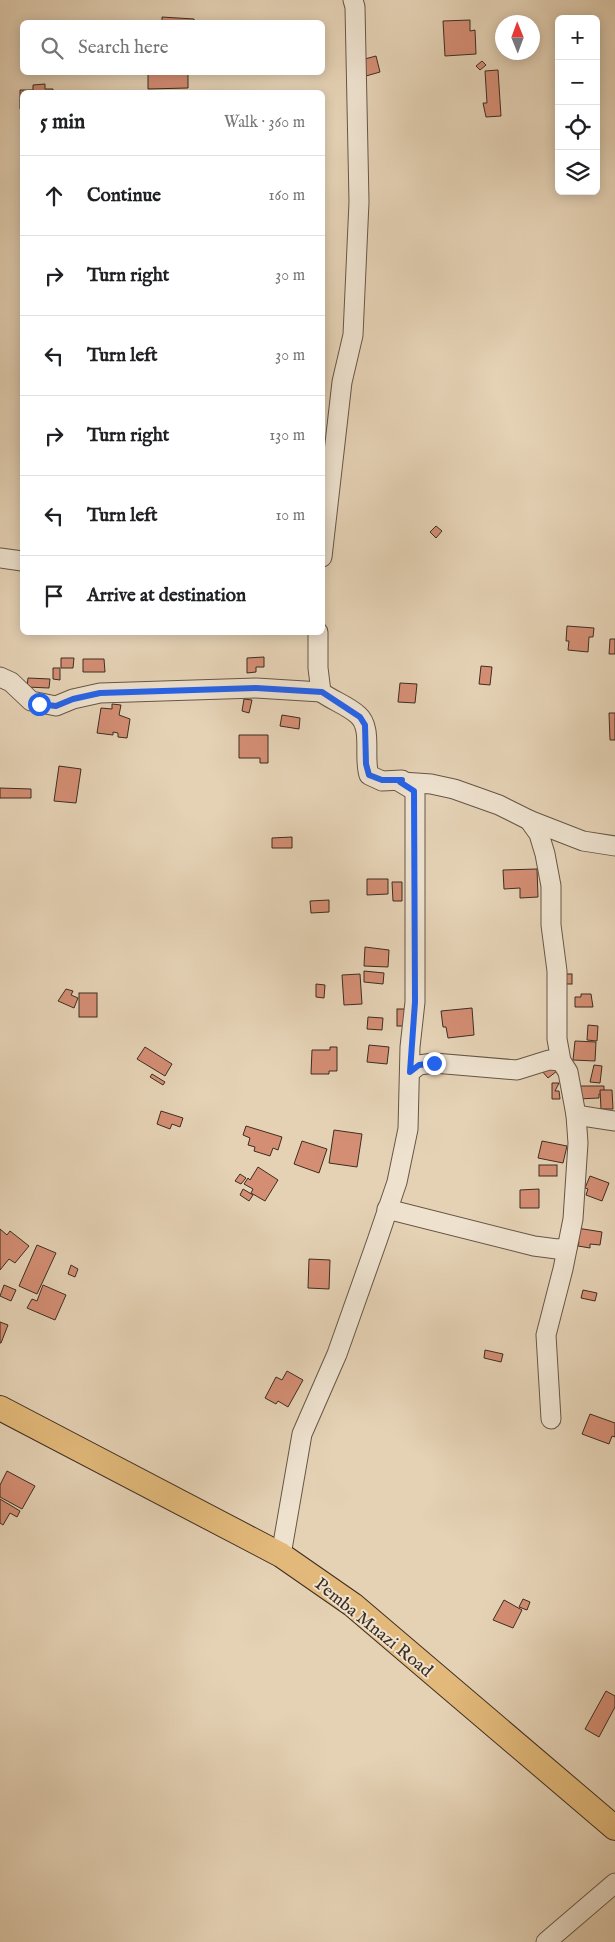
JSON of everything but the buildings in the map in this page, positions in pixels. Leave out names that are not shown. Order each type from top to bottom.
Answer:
[{"type":"main road","name":"Pemba Mnazi Road","points":[[0,1408],[281,1555],[353,1605],[615,1828]]},
{"type":"street","points":[[325,531],[342,382],[353,335],[359,202],[353,0]]},
{"type":"street","points":[[0,558],[20,561]]},
{"type":"street","points":[[318,635],[318,668],[322,692]]},
{"type":"street","points":[[0,677],[11,682],[31,702],[56,706],[73,699],[100,693],[256,688],[322,692],[360,717],[365,725],[366,764],[369,775],[382,780],[402,780],[400,782],[414,791],[415,1002],[408,1129],[397,1182],[337,1354],[302,1434],[281,1555]]},
{"type":"street","points":[[400,782],[423,783],[454,790],[499,805],[529,820],[583,841],[615,846]]},
{"type":"street","points":[[529,820],[538,834],[551,886],[551,925],[557,971],[557,1039],[562,1061],[568,1072],[576,1115],[577,1179],[574,1219],[564,1269],[546,1335],[551,1419]]},
{"type":"street","points":[[410,1072],[419,1065],[434,1063],[517,1070],[549,1060],[562,1061]]},
{"type":"street","points":[[576,1115],[615,1121]]},
{"type":"street","points":[[387,1210],[534,1246],[557,1249],[567,1248]]},
{"type":"street","points":[[546,1942],[615,1883]]},
{"type":"route","points":[[39,704],[56,706],[73,699],[100,693],[256,688],[322,692],[360,717],[365,725],[366,764],[369,775],[382,780],[402,780],[400,782],[414,791],[416,871],[415,1002],[410,1047],[410,1072],[419,1065],[434,1063]]}]
